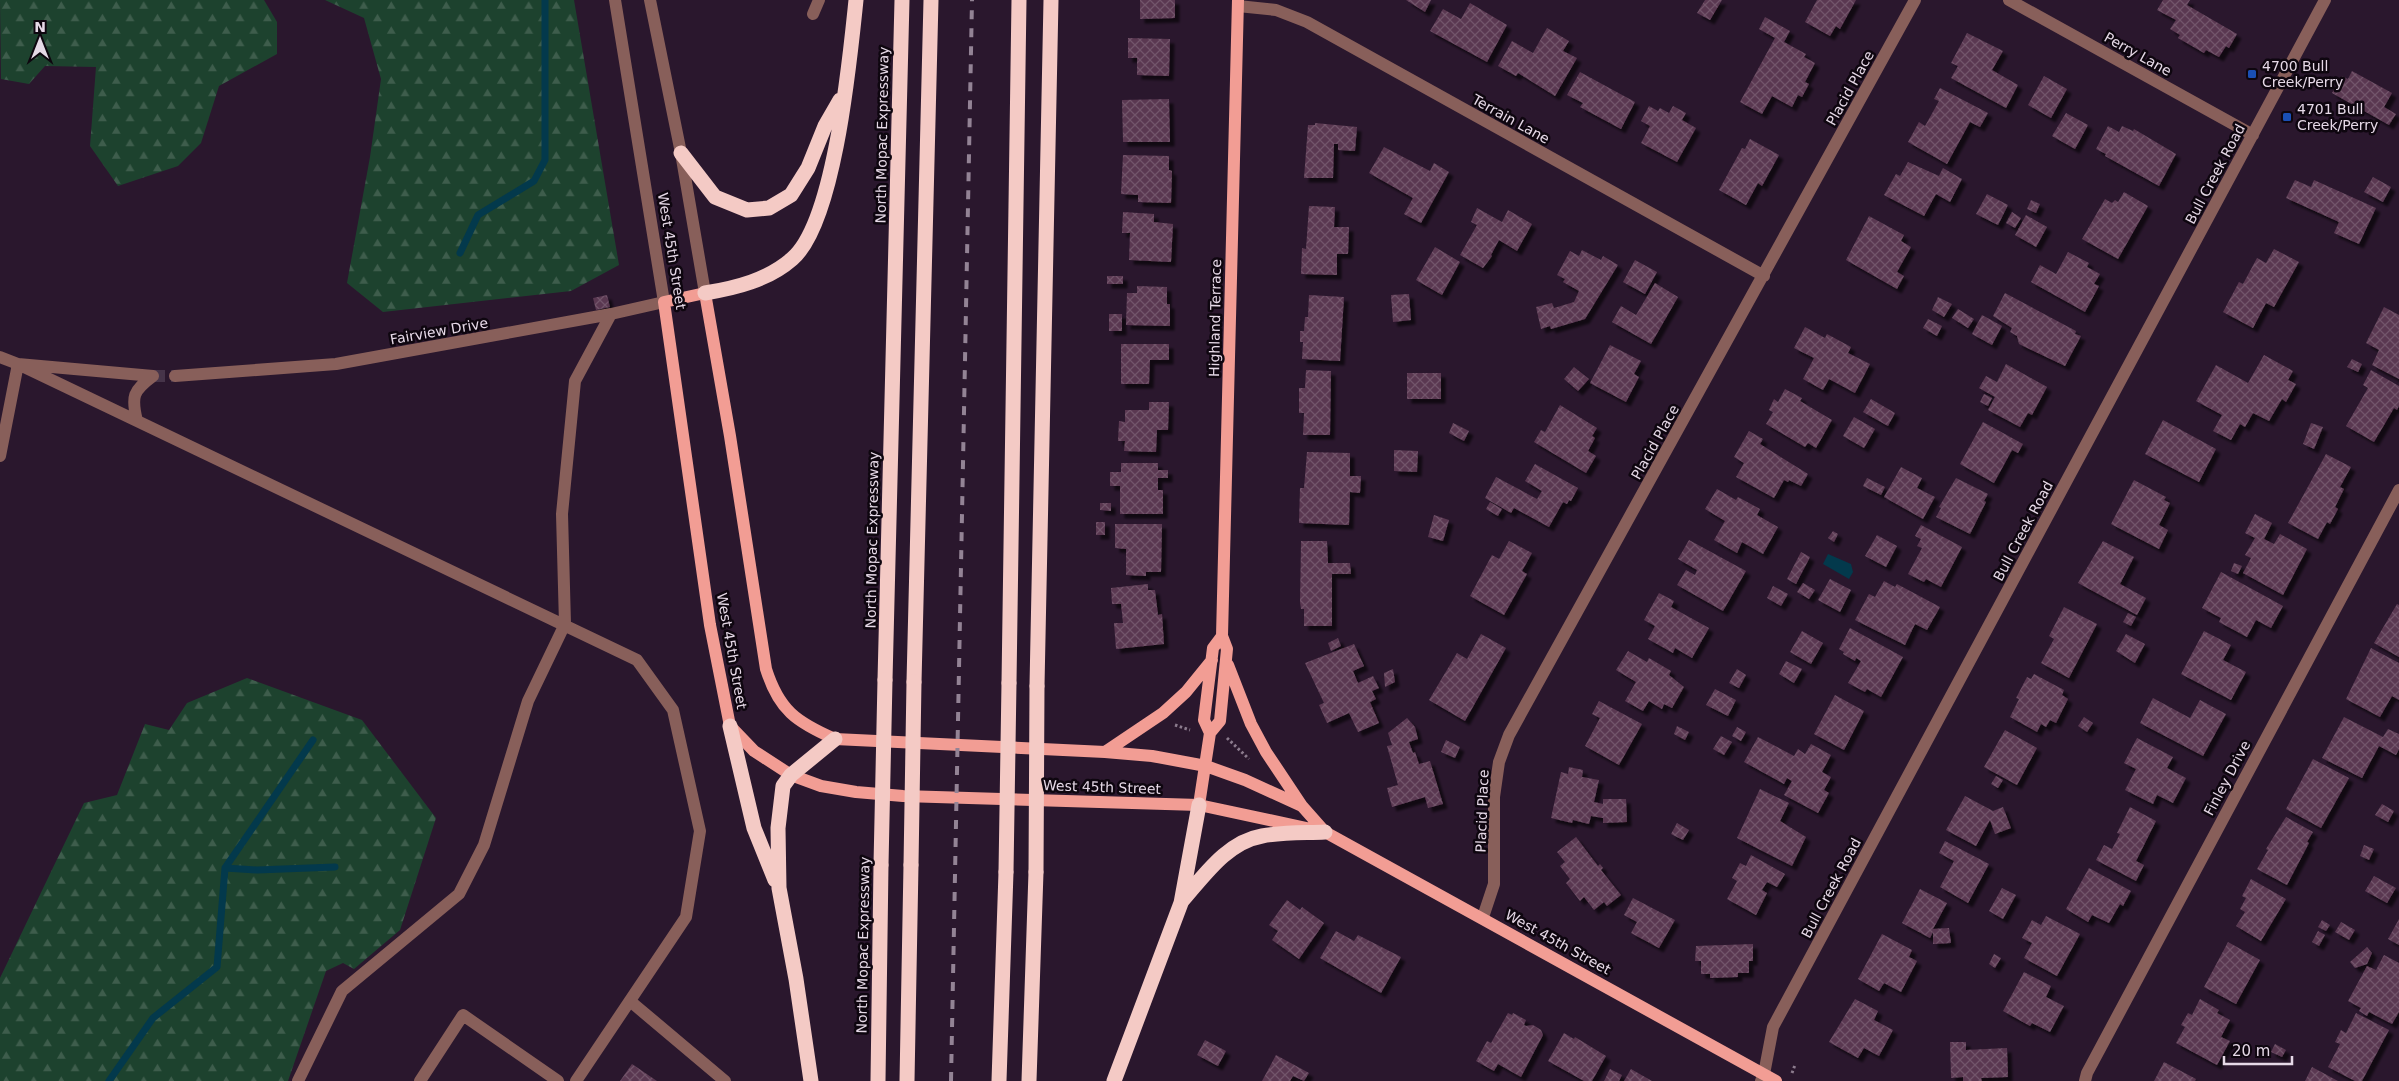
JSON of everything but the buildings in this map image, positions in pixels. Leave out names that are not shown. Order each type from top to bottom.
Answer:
[{"type":"highway","points":[[705,293],[733,288],[769,275],[794,258],[812,230],[821,207],[840,129],[856,0]]},
{"type":"highway","name":"North Mopac Expressway","points":[[878,1081],[885,680],[902,0]]},
{"type":"highway","points":[[907,1081],[914,682],[931,0]]},
{"type":"highway","points":[[998,1081],[1006,872],[1010,684],[1020,0]]},
{"type":"highway","points":[[1029,1081],[1036,872],[1037,686],[1051,0]]},
{"type":"highway","points":[[681,154],[715,198],[747,210],[769,208],[791,195],[808,168],[825,126],[844,94]]},
{"type":"highway","points":[[730,726],[754,828],[779,888]]},
{"type":"highway","points":[[811,1081],[796,979],[779,888],[780,804],[784,786],[791,775],[835,739]]},
{"type":"highway","points":[[1114,1081],[1182,903],[1199,805]]},
{"type":"highway","points":[[1182,903],[1222,856],[1241,844],[1261,836],[1325,832]]},
{"type":"main road","name":"Highland Terrace","points":[[1210,733],[1220,721],[1227,649],[1222,636],[1238,3]]},
{"type":"main road","name":"Fairview Drive","points":[[664,302],[705,293]]},
{"type":"main road","name":"West 45th Street","points":[[705,293],[730,436],[766,668],[773,689],[784,708],[800,723],[835,739],[1104,752],[1152,756],[1206,766],[1245,780],[1302,806],[1325,832]]},
{"type":"main road","name":"West 45th Street","points":[[664,302],[710,625],[730,726],[754,751],[791,775],[821,786],[856,792],[894,796],[1199,805],[1325,832],[1483,918],[1763,1078],[1776,1081]]},
{"type":"main road","name":"Highland Terrace","points":[[1199,805],[1210,733],[1204,720],[1213,648],[1222,636]]},
{"type":"main road","points":[[1104,752],[1163,713],[1186,692],[1212,660]]},
{"type":"main road","points":[[1226,661],[1251,724],[1266,752],[1302,806]]},
{"type":"street","name":"West 45th Street","points":[[615,0],[664,302]]},
{"type":"street","name":"West 45th Street","points":[[650,0],[681,154],[705,293]]},
{"type":"street","points":[[813,14],[819,0]]},
{"type":"street","name":"Placid Place","points":[[1483,918],[1494,884],[1494,797],[1499,762],[1509,735],[1915,0]]},
{"type":"street","name":"Perry Lane","points":[[2009,0],[2253,135]]},
{"type":"street","name":"Bull Creek Road","points":[[1763,1078],[1773,1027],[2325,0]]},
{"type":"street","name":"Terrain Lane","points":[[1238,3],[1276,10],[1307,22],[1764,276]]},
{"type":"street","name":"Fairview Drive","points":[[175,376],[336,364],[611,314],[664,302]]},
{"type":"street","points":[[298,1081],[342,991],[459,894],[484,845],[528,701],[565,624],[562,514],[575,381],[611,314]]},
{"type":"street","points":[[0,357],[565,624],[637,660],[672,710],[700,831],[686,917],[576,1081]]},
{"type":"street","points":[[18,364],[153,376],[138,388],[133,402],[137,421]]},
{"type":"street","points":[[0,456],[18,364]]},
{"type":"street","name":"Finley Drive","points":[[2085,1081],[2087,1073],[2399,490]]},
{"type":"street","points":[[630,1001],[725,1081]]},
{"type":"street","points":[[420,1081],[463,1015],[558,1081]]},
{"type":"path","points":[[1173,723],[1178,727],[1191,730]]},
{"type":"path","points":[[1225,736],[1249,760]]},
{"type":"green space","points":[[0,0],[264,0],[277,22],[277,54],[219,86],[201,143],[178,166],[118,186],[90,146],[96,67],[45,66],[29,84],[1,79]]},
{"type":"green space","points":[[325,0],[574,0],[619,265],[571,291],[383,312],[347,283],[370,157],[381,79],[364,18]]},
{"type":"green space","points":[[247,678],[362,720],[436,818],[400,930],[354,969],[343,963],[326,971],[288,1081],[0,1081],[0,978],[84,803],[117,795],[145,724],[169,730],[187,703]]},
{"type":"water","points":[[1828,554],[1851,564],[1853,572],[1849,579],[1823,564]]},
{"type":"waterway","points":[[460,253],[478,215],[534,181],[545,160],[545,0]]},
{"type":"waterway","points":[[109,1081],[153,1018],[217,967],[225,868],[313,740]]},
{"type":"waterway","points":[[225,868],[257,870],[335,867]]},
{"type":"tunnel","points":[[153,376],[175,376]]},
{"type":"railway","points":[[951,1081],[972,0]]},
{"type":"place","name":"4700 Bull Creek/Perry","points":[[2252,74]]},
{"type":"place","name":"4701 Bull Creek/Perry","points":[[2287,117]]}]
